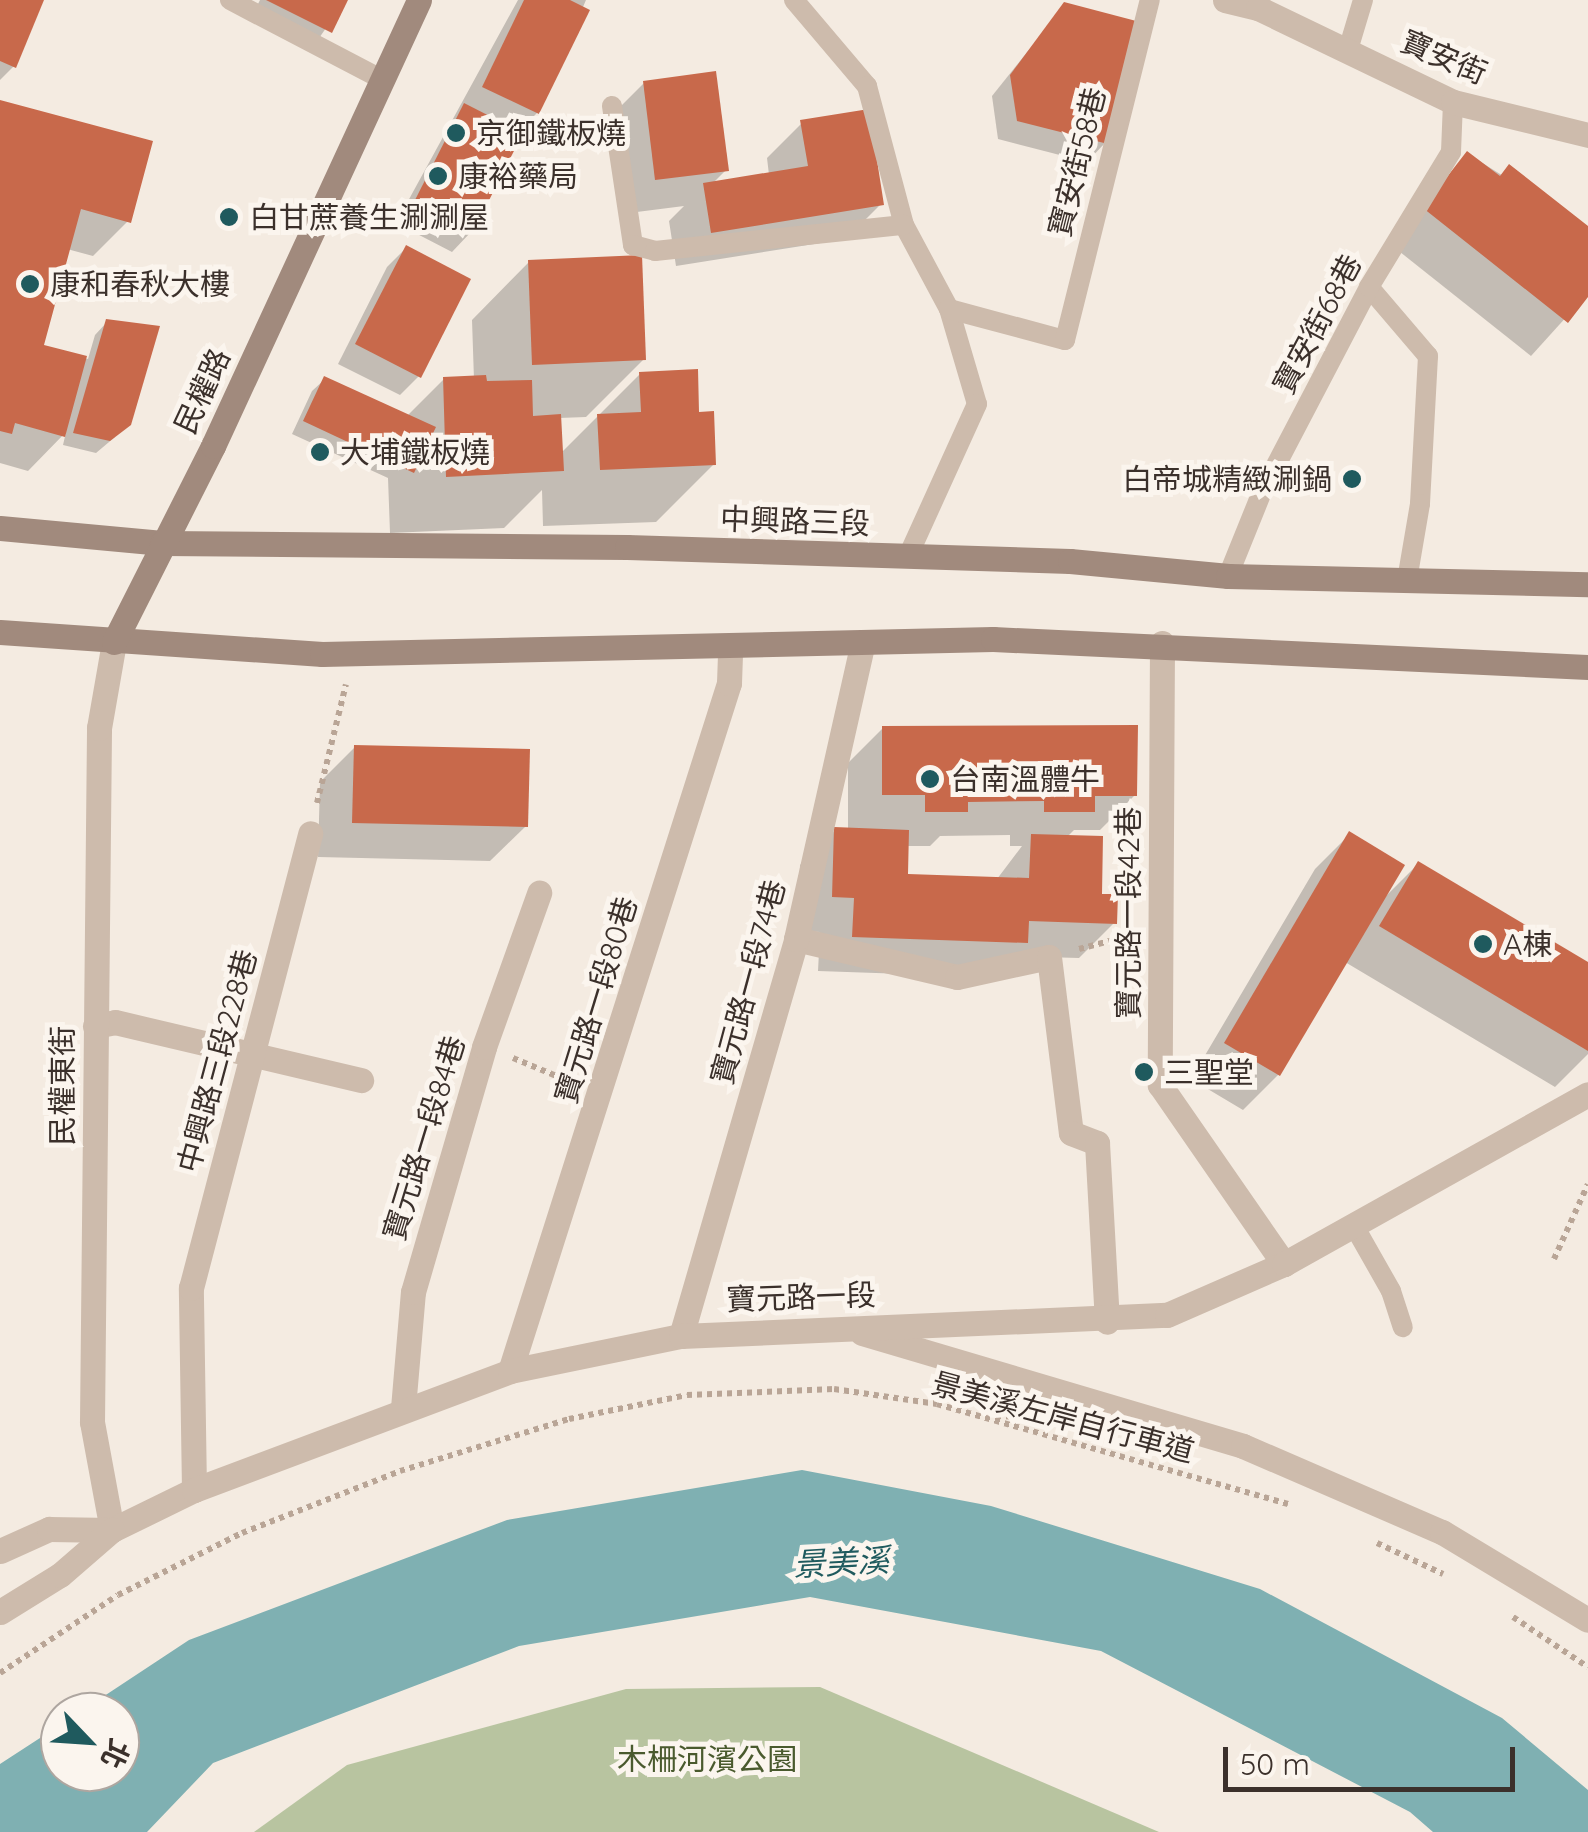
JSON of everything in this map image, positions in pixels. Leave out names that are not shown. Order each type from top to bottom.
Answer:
[{"type":"street","name":"民權路","points":[[114,642],[419,0]]},
{"type":"street","name":"寶安街","points":[[1224,0],[1259,4],[1453,102],[1588,135]]},
{"type":"street","name":"中興路三段","points":[[0,528],[162,542],[627,547],[1070,561],[1228,576],[1588,584]]},
{"type":"street","points":[[0,632],[354,654],[863,642],[1162,643],[1588,666]]},
{"type":"street","name":"民權東街","points":[[112,1530],[92,1422],[99,728],[114,642]]},
{"type":"street","name":"寶元路一段74巷","points":[[681,1336],[796,940],[863,642]]},
{"type":"street","name":"寶元路一段42巷","points":[[1162,643],[1160,1084],[1284,1264]]},
{"type":"street","name":"寶元路一段80巷","points":[[510,1372],[729,683],[730,646]]},
{"type":"street","name":"中興路三段228巷","points":[[194,1490],[191,1288],[310,834]]},
{"type":"street","name":"寶元路一段84巷","points":[[403,1408],[412,1292],[484,1047],[540,893]]},
{"type":"street","points":[[796,940],[957,977],[1048,957],[1072,1133],[1098,1143],[1107,1322]]},
{"type":"street","points":[[95,1026],[115,1022],[361,1080]]},
{"type":"street","name":"寶元路一段","points":[[2,1549],[49,1529],[112,1530],[194,1490],[403,1408],[510,1372],[681,1336],[841,1326],[1107,1322],[1167,1315],[1284,1264],[1588,1094]]},
{"type":"street","points":[[841,1326],[1056,1395],[1243,1446],[1442,1532],[1588,1620]]},
{"type":"street","points":[[0,1612],[60,1575],[112,1530]]},
{"type":"lane","points":[[230,0],[381,79]]},
{"type":"lane","points":[[794,0],[867,86],[904,225],[949,309],[976,404],[907,558]]},
{"type":"lane","name":"寶安街58巷","points":[[949,309],[1065,340],[1150,0]]},
{"type":"lane","points":[[1348,50],[1363,0]]},
{"type":"lane","name":"寶安街68巷","points":[[1228,576],[1262,492],[1369,286],[1451,152],[1453,102]]},
{"type":"lane","points":[[612,106],[633,245],[655,251],[904,225]]},
{"type":"lane","points":[[1369,286],[1428,356],[1420,504],[1406,580]]},
{"type":"lane","points":[[1353,1224],[1391,1292],[1402,1327]]},
{"type":"path","points":[[310,834],[354,654]]},
{"type":"path","points":[[1048,957],[1160,927]]},
{"type":"path","points":[[484,1047],[601,1094]]},
{"type":"path","points":[[1554,1259],[1588,1184]]},
{"type":"path","name":"景美溪左岸自行車道","points":[[0,1673],[118,1596],[242,1533],[400,1472],[532,1430],[687,1395],[834,1389],[936,1404],[1292,1506]]},
{"type":"path","points":[[1362,1536],[1452,1578]]},
{"type":"path","points":[[1496,1606],[1588,1667]]},
{"type":"green space","name":"木柵河濱公園","points":[[820,1687],[1159,1832],[254,1832],[347,1765],[626,1689]]},
{"type":"water","name":"景美溪","points":[[802,1470],[991,1506],[1260,1589],[1502,1718],[1588,1790],[1588,1832],[1433,1832],[1410,1812],[1101,1651],[810,1597],[519,1646],[213,1763],[147,1832],[0,1832],[0,1764],[40,1738],[40,1792],[140,1792],[140,1692],[110,1692],[189,1640],[507,1520]]},
{"type":"building","points":[[0,0],[44,0],[16,68],[0,61]]},
{"type":"building","points":[[266,0],[348,0],[332,33]]},
{"type":"building","points":[[524,0],[570,0],[590,10],[539,114],[482,87]]},
{"type":"building","points":[[1064,2],[1140,22],[1108,144],[1017,121],[1010,75]]},
{"type":"building","points":[[716,71],[729,171],[655,180],[643,81]]},
{"type":"building","name":"康和春秋大樓","points":[[0,100],[153,141],[131,223],[81,209],[44,345],[87,356],[65,437],[15,423],[12,434],[0,431]]},
{"type":"building","points":[[464,103],[523,133],[472,234],[413,204]]},
{"type":"building","points":[[869,109],[884,205],[711,233],[703,183],[808,166],[800,120]]},
{"type":"building","points":[[1467,151],[1500,176],[1509,164],[1588,226],[1588,297],[1568,323],[1423,208]]},
{"type":"building","points":[[406,245],[471,279],[421,378],[355,344]]},
{"type":"building","points":[[642,255],[646,360],[532,365],[528,260]]},
{"type":"building","points":[[106,319],[160,326],[131,425],[110,441],[73,433]]},
{"type":"building","points":[[698,369],[699,412],[714,411],[716,465],[600,470],[597,414],[641,412],[639,372]]},
{"type":"building","points":[[486,375],[487,381],[532,380],[533,416],[561,414],[564,471],[446,477],[443,377]]},
{"type":"building","points":[[324,376],[436,427],[414,473],[303,421]]},
{"type":"building","points":[[1138,725],[1137,796],[1095,796],[1095,812],[1044,812],[1044,801],[968,802],[968,812],[925,812],[925,795],[882,795],[882,726]]},
{"type":"building","points":[[354,745],[530,749],[528,827],[352,823]]},
{"type":"building","points":[[834,827],[909,830],[908,874],[1029,878],[1031,834],[1103,836],[1102,894],[1118,894],[1117,924],[1029,921],[1028,943],[852,937],[854,898],[832,897]]},
{"type":"building","points":[[1349,831],[1405,865],[1280,1076],[1224,1043]]},
{"type":"building","name":"A棟","points":[[1418,861],[1588,962],[1588,1051],[1379,926]]},
{"type":"place","name":"京御鐵板燒","points":[[456,133]]},
{"type":"place","name":"康裕藥局","points":[[438,176]]},
{"type":"place","name":"白甘蔗養生涮涮屋","points":[[229,217]]},
{"type":"place","name":"康和春秋大樓","points":[[30,284]]},
{"type":"place","name":"大埔鐵板燒","points":[[320,452]]},
{"type":"place","name":"白帝城精緻涮鍋","points":[[1352,479]]},
{"type":"place","name":"台南溫體牛","points":[[930,779]]},
{"type":"place","name":"A棟","points":[[1483,944]]},
{"type":"place","name":"三聖堂","points":[[1144,1072]]}]
